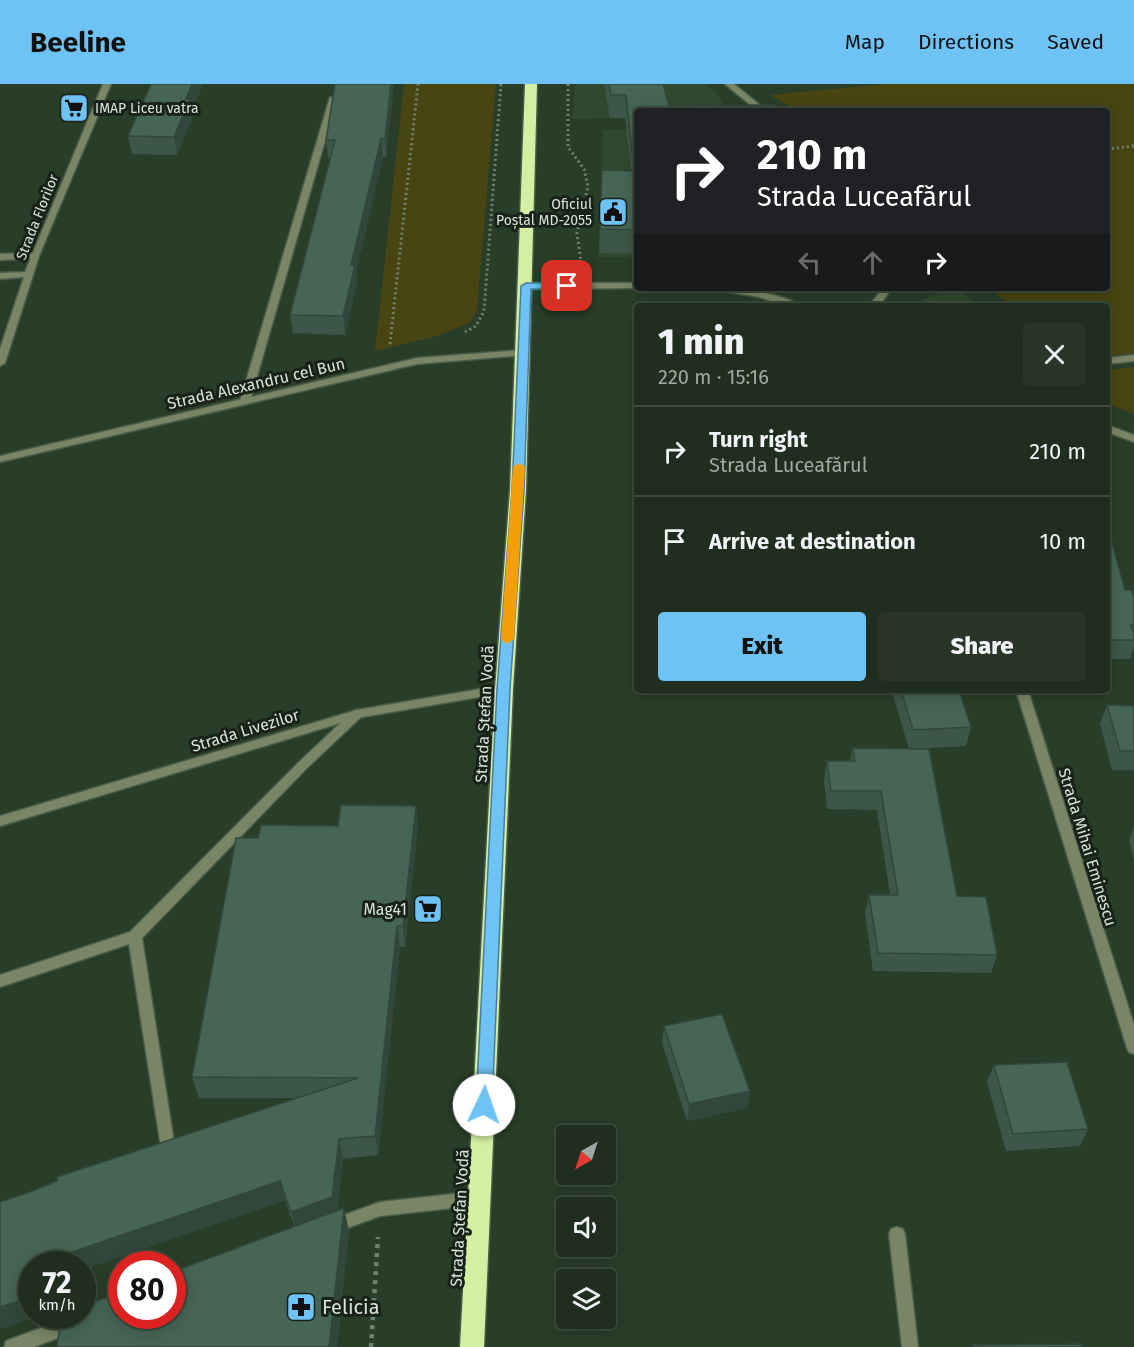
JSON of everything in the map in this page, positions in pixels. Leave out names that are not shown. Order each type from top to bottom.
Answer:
[{"type":"highway","name":"Strada Ștefan Vodă","points":[[472,1347],[504,689],[518,490],[531,84]]},
{"type":"street","name":"Strada Florilor","points":[[0,363],[35,256],[107,84]]},
{"type":"street","points":[[729,84],[760,108]]},
{"type":"street","points":[[245,401],[333,99]]},
{"type":"street","points":[[0,257],[35,256]]},
{"type":"street","points":[[0,276],[29,274]]},
{"type":"street","points":[[526,286],[634,286]]},
{"type":"street","points":[[737,291],[786,303]]},
{"type":"street","points":[[876,303],[886,291]]},
{"type":"street","name":"Strada Alexandru cel Bun","points":[[0,459],[417,361],[522,353]]},
{"type":"street","points":[[1110,361],[1134,358]]},
{"type":"street","points":[[1110,429],[1134,439]]},
{"type":"street","name":"Strada Livezilor","points":[[0,821],[357,714],[504,689]]},
{"type":"street","name":"Strada Mihai Eminescu","points":[[1023,693],[1134,1048]]},
{"type":"street","points":[[0,981],[135,936],[302,766],[357,714]]},
{"type":"street","points":[[135,936],[168,1155]]},
{"type":"street","points":[[314,1234],[380,1209],[480,1198]]},
{"type":"street","points":[[897,1234],[910,1347]]},
{"type":"street","points":[[12,1347],[60,1329]]},
{"type":"path","points":[[389,351],[418,84]]},
{"type":"path","points":[[464,332],[476,326],[484,311],[501,84]]},
{"type":"path","points":[[568,84],[568,147],[583,164],[590,194],[577,232],[581,266]]},
{"type":"path","points":[[1110,149],[1134,146]]},
{"type":"path","points":[[371,1347],[380,1209]]},
{"type":"shaded area","points":[[404,84],[496,84],[477,310],[469,323],[437,336],[375,351]]},
{"type":"shaded area","points":[[575,84],[708,84],[722,100],[723,108],[634,108],[634,118],[573,119]]},
{"type":"shaded area","points":[[884,84],[1134,84],[1134,353],[1110,356],[1110,303],[1006,303],[995,291],[1110,291],[1110,108],[793,108],[770,95]]},
{"type":"shaded area","points":[[634,129],[634,258],[596,257],[599,253],[603,130]]},
{"type":"shaded area","points":[[946,291],[961,291],[975,303],[926,303],[921,300]]},
{"type":"shaded area","points":[[1134,367],[1134,414],[1110,405],[1110,370]]},
{"type":"building","points":[[151,84],[192,84],[186,99],[190,99],[174,137],[128,136]]},
{"type":"building","points":[[335,84],[391,84],[385,139],[381,139],[351,265],[355,265],[343,316],[290,315],[335,140],[326,140]]},
{"type":"building","points":[[609,84],[663,84],[669,106],[775,105],[776,108],[634,108],[634,171],[626,95],[611,95]]},
{"type":"building","points":[[602,170],[634,171],[634,230],[600,229]]},
{"type":"building","points":[[1110,536],[1125,590],[1131,590],[1134,597],[1134,625],[1131,625],[1134,640],[1110,640]]},
{"type":"building","points":[[902,693],[960,693],[971,727],[913,730]]},
{"type":"building","points":[[1107,705],[1134,706],[1134,751],[1120,751]]},
{"type":"building","points":[[853,748],[929,749],[957,896],[986,897],[997,955],[878,953],[869,895],[898,895],[881,791],[831,791],[827,761],[855,761]]},
{"type":"building","points":[[341,805],[416,806],[403,926],[397,926],[375,1136],[339,1139],[332,1197],[291,1212],[280,1181],[75,1251],[18,1251],[18,1301],[0,1307],[0,1202],[57,1181],[57,1177],[358,1078],[192,1077],[236,838],[258,838],[261,825],[338,826]]},
{"type":"building","points":[[722,1014],[750,1091],[689,1104],[664,1026]]},
{"type":"building","points":[[1067,1062],[1088,1129],[1013,1134],[994,1065]]},
{"type":"building","points":[[344,1208],[329,1347],[57,1347],[59,1329],[96,1329],[96,1301],[108,1297],[108,1329],[186,1329],[186,1267]]},
{"type":"building","points":[[1082,1344],[1082,1347],[973,1347],[973,1345]]},
{"type":"slow traffic","points":[[507,639],[519,467]]},
{"type":"place","name":"IMAP Liceu vatra","points":[[74,108]]},
{"type":"place","name":"Oficiul Poștal MD-2055","points":[[613,212]]},
{"type":"place","name":"Mag41","points":[[428,909]]},
{"type":"place","name":"Felicia","points":[[301,1307]]},
{"type":"route","points":[[484,1105],[504,689],[518,490],[526,286],[567,286]]}]
